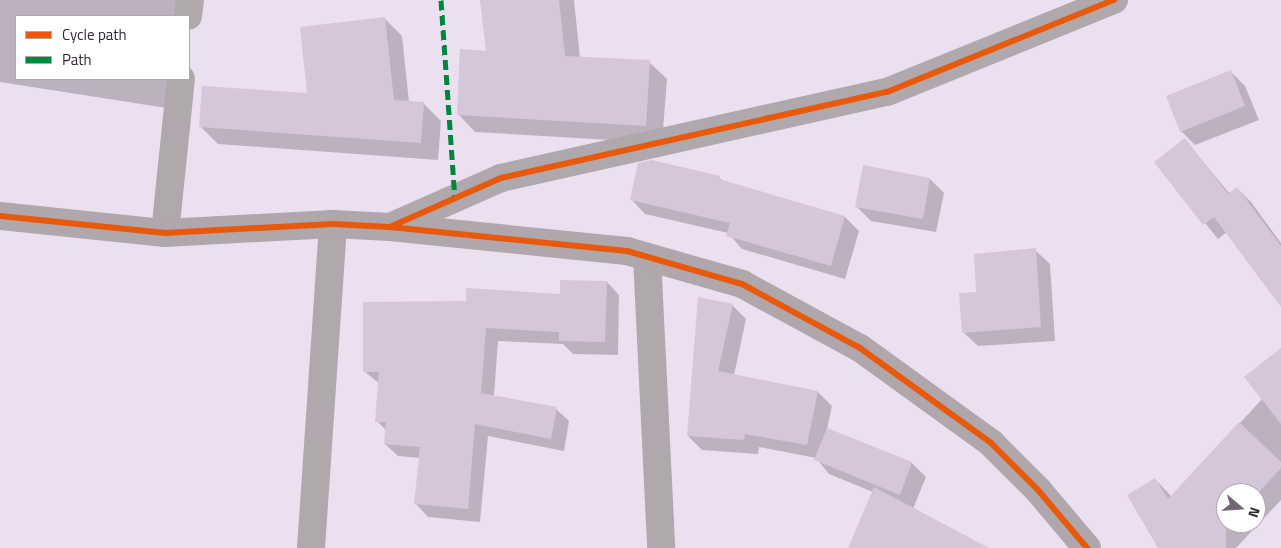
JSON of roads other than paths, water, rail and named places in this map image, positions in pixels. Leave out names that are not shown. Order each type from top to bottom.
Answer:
[{"type":"street","points":[[188,15],[190,0]]},
{"type":"street","points":[[390,227],[501,178],[886,92],[1114,0]]},
{"type":"street","points":[[166,232],[182,80]]},
{"type":"street","points":[[0,216],[166,232],[333,224],[390,227],[627,251],[742,284],[860,348],[991,443],[1038,490],[1088,548]]},
{"type":"street","points":[[311,548],[333,224]]},
{"type":"street","points":[[647,257],[661,548]]}]
